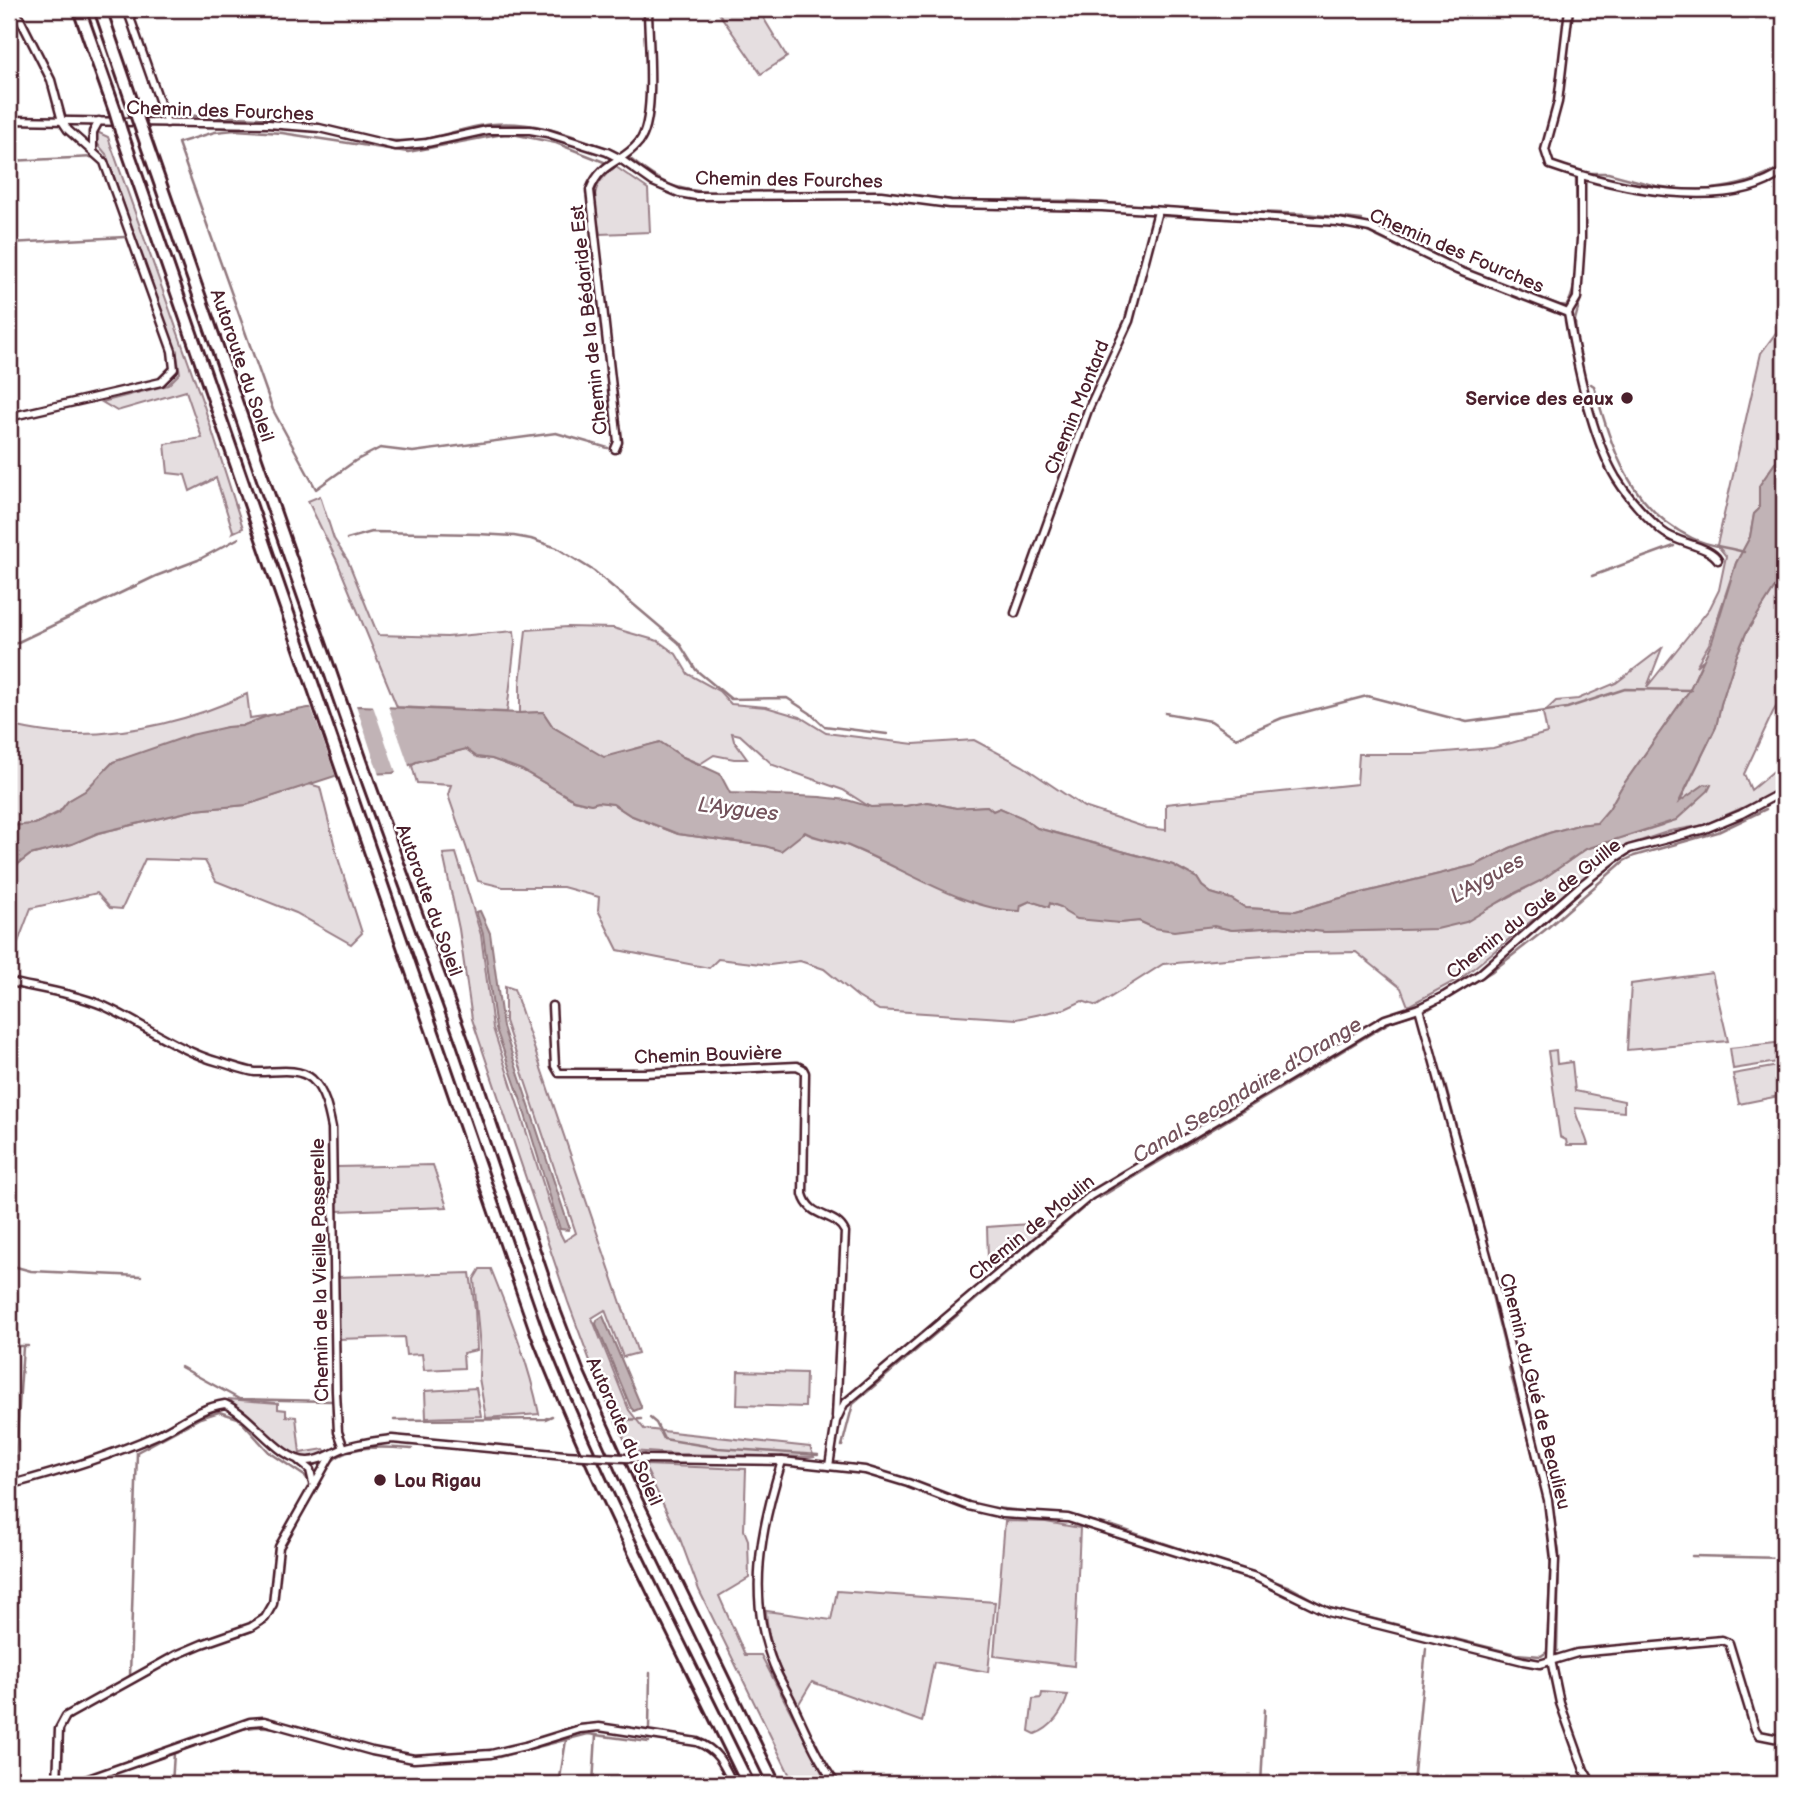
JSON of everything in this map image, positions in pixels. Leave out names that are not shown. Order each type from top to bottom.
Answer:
[{"type":"highway","name":"Autoroute du Soleil","points":[[79,9],[547,1358],[613,1506],[748,1784]]},
{"type":"highway","name":"Autoroute du Soleil","points":[[100,9],[369,784],[463,1042],[531,1245],[578,1373],[630,1488],[774,1784]]},
{"type":"street","points":[[9,417],[161,382],[174,369],[172,351],[104,162],[68,130],[62,121],[51,80],[16,9]]},
{"type":"street","points":[[127,9],[167,123]]},
{"type":"street","name":"Chemin de la Bédaride Est","points":[[615,450],[618,443],[590,190],[594,179],[605,166],[637,145],[646,132],[649,120],[648,9]]},
{"type":"street","points":[[1569,9],[1558,102],[1545,150],[1550,166],[1581,176],[1661,193],[1708,193],[1752,187],[1784,171]]},
{"type":"street","name":"Chemin des Fourches","points":[[9,120],[268,124],[319,128],[395,146],[427,143],[487,130],[521,129],[547,133],[619,158],[659,185],[696,196],[881,195],[950,204],[1102,207],[1315,220],[1364,226],[1457,270],[1568,313]]},
{"type":"street","points":[[93,150],[93,132],[99,121]]},
{"type":"street","points":[[1581,176],[1577,298],[1568,313],[1576,357],[1605,456],[1617,480],[1661,530],[1672,538],[1712,553],[1718,560]]},
{"type":"street","name":"Chemin Montard","points":[[1015,613],[1088,410],[1129,321],[1158,211]]},
{"type":"street","name":"Chemin du Gué de Guille","points":[[1420,1009],[1480,974],[1615,858],[1644,844],[1705,829],[1784,791]]},
{"type":"street","name":"Chemin de la Vieille Passerelle","points":[[10,982],[101,1005],[201,1057],[254,1072],[285,1071],[301,1074],[311,1078],[318,1087],[324,1098],[332,1128],[332,1275],[336,1391],[338,1432],[344,1448]]},
{"type":"street","name":"Chemin Bouvière","points":[[552,1006],[555,1066],[559,1073],[643,1073],[797,1066],[803,1069],[805,1202],[809,1208],[837,1222],[845,1232],[836,1421]]},
{"type":"street","name":"Chemin du Gué de Beaulieu","points":[[1420,1009],[1491,1270],[1529,1434],[1548,1500],[1555,1559],[1551,1660],[1560,1703],[1584,1770],[1592,1784]]},
{"type":"street","name":"Chemin de Moulin","points":[[830,1466],[836,1421],[844,1404],[1090,1196],[1385,1018],[1420,1009]]},
{"type":"street","points":[[9,1485],[116,1451],[159,1434],[199,1411],[225,1404],[248,1417],[279,1449],[315,1473]]},
{"type":"street","points":[[294,1458],[315,1460],[368,1441],[391,1439],[565,1455],[782,1461],[865,1470],[968,1506],[1003,1514],[1068,1518],[1256,1577],[1328,1612],[1523,1661],[1540,1664],[1577,1653],[1722,1640],[1729,1643],[1734,1655],[1755,1729],[1759,1735],[1784,1740]]},
{"type":"street","points":[[315,1473],[332,1454]]},
{"type":"street","points":[[57,1784],[59,1729],[66,1716],[176,1655],[251,1627],[265,1618],[273,1604],[279,1547],[313,1487],[319,1464],[315,1460]]},
{"type":"street","points":[[782,1461],[763,1529],[759,1567],[762,1621],[774,1667],[820,1763],[836,1784]]},
{"type":"street","points":[[66,1784],[77,1783],[250,1722],[264,1721],[372,1751],[414,1759],[491,1754],[580,1729],[599,1727],[707,1746],[720,1756],[733,1784]]},
{"type":"shaded area","points":[[716,9],[758,9],[787,57],[761,74]]},
{"type":"shaded area","points":[[97,132],[108,137],[204,406],[243,528],[232,533],[216,478],[190,491],[185,475],[168,473],[165,444],[202,438],[186,391],[117,411],[102,402],[168,385],[180,373],[177,356],[106,154],[95,141]]},
{"type":"shaded area","points":[[616,167],[648,189],[650,232],[600,234],[595,196],[600,181]]},
{"type":"shaded area","points":[[1784,322],[1784,431],[1777,460],[1759,486],[1759,509],[1754,514],[1750,537],[1736,563],[1709,644],[1696,666],[1703,660],[1689,691],[1597,823],[1549,833],[1476,865],[1296,911],[1246,908],[1231,899],[1211,893],[1197,878],[1173,865],[1037,828],[1023,818],[1000,808],[993,811],[987,806],[956,808],[928,802],[870,807],[843,790],[773,765],[740,735],[732,733],[734,741],[747,759],[714,755],[700,764],[660,742],[604,758],[553,727],[543,712],[520,713],[526,630],[613,628],[658,641],[676,654],[688,674],[719,691],[731,704],[766,707],[800,717],[826,733],[914,744],[974,740],[1023,766],[1084,807],[1147,828],[1166,830],[1166,804],[1357,784],[1359,754],[1422,754],[1493,748],[1547,733],[1543,713],[1556,701],[1578,699],[1616,683],[1662,648],[1647,687],[1710,608],[1719,590],[1726,556],[1717,545],[1761,353]]},
{"type":"shaded area","points":[[320,496],[334,539],[348,561],[378,635],[447,637],[514,631],[507,712],[397,707],[337,561],[308,501]]},
{"type":"shaded area","points":[[1784,573],[1784,694],[1744,774],[1751,790],[1784,764],[1784,785],[1773,794],[1704,825],[1670,831],[1622,847],[1464,976],[1408,1006],[1401,988],[1356,952],[1301,953],[1163,964],[1097,1006],[1082,1001],[1065,1009],[1017,1019],[879,1010],[858,997],[824,969],[800,961],[770,965],[718,959],[709,968],[618,950],[598,910],[599,897],[563,887],[503,887],[478,881],[448,795],[451,785],[417,783],[412,766],[416,762],[466,749],[477,757],[492,759],[522,770],[574,800],[591,804],[613,804],[630,815],[678,834],[781,850],[804,832],[849,846],[958,896],[1010,911],[1030,901],[1049,907],[1049,903],[1066,912],[1120,923],[1139,921],[1154,928],[1214,926],[1232,930],[1279,927],[1325,932],[1420,929],[1484,910],[1540,881],[1586,849],[1662,825],[1705,784],[1679,803],[1716,727],[1736,657],[1746,633]]},
{"type":"shaded area","points":[[247,694],[250,718],[270,715],[242,726],[227,727],[113,762],[85,791],[68,801],[59,812],[35,824],[9,826],[9,725],[65,734],[117,732],[184,718]]},
{"type":"shaded area","points":[[309,784],[320,787],[337,855],[362,933],[351,944],[296,913],[216,881],[205,861],[145,859],[122,909],[110,908],[97,893],[31,908],[12,958],[13,978],[9,980],[9,871],[30,855],[72,844],[98,833],[195,810],[246,805]]},
{"type":"shaded area","points":[[456,853],[481,935],[493,1028],[557,1227],[564,1241],[576,1233],[505,1021],[505,986],[514,989],[638,1353],[623,1357],[605,1310],[592,1318],[629,1410],[644,1429],[810,1447],[814,1457],[630,1451],[602,1393],[568,1302],[472,1019],[459,929],[443,854]]},
{"type":"shaded area","points":[[1712,973],[1728,1041],[1627,1050],[1631,984]]},
{"type":"shaded area","points":[[1784,1042],[1784,1061],[1733,1069],[1730,1048]]},
{"type":"shaded area","points":[[1556,1050],[1557,1064],[1572,1062],[1575,1091],[1624,1101],[1624,1112],[1575,1108],[1588,1145],[1567,1145],[1566,1140],[1560,1137],[1548,1051]]},
{"type":"shaded area","points":[[1784,1065],[1784,1095],[1739,1104],[1733,1074]]},
{"type":"shaded area","points":[[433,1165],[447,1207],[337,1211],[337,1167]]},
{"type":"shaded area","points":[[1056,1220],[993,1271],[988,1259],[987,1227]]},
{"type":"shaded area","points":[[480,1269],[491,1269],[512,1322],[539,1414],[486,1418],[479,1378],[480,1348],[474,1279]]},
{"type":"shaded area","points":[[470,1273],[477,1350],[463,1353],[464,1368],[424,1370],[422,1354],[406,1355],[404,1337],[337,1339],[336,1277]]},
{"type":"shaded area","points":[[738,1371],[806,1373],[805,1407],[737,1405]]},
{"type":"shaded area","points":[[476,1388],[481,1416],[426,1418],[425,1391]]},
{"type":"shaded area","points":[[228,1399],[278,1403],[278,1409],[286,1410],[286,1416],[296,1417],[300,1453],[324,1449],[326,1452],[306,1458],[296,1456],[276,1442]]},
{"type":"shaded area","points":[[644,1465],[746,1469],[744,1530],[748,1540],[749,1578],[719,1596],[745,1655],[761,1655],[828,1784],[794,1784],[699,1590],[680,1539]]},
{"type":"shaded area","points":[[1005,1521],[1046,1522],[1080,1528],[1074,1666],[994,1656]]},
{"type":"shaded area","points":[[837,1591],[995,1602],[988,1672],[934,1662],[922,1722],[812,1682],[797,1707],[773,1649],[766,1611],[831,1620]]},
{"type":"shaded area","points":[[1042,1693],[1068,1695],[1056,1719],[1035,1734],[1029,1731],[1033,1699],[1041,1698]]},
{"type":"water","name":"L'Aygues","points":[[1784,432],[1784,573],[1746,633],[1721,704],[1716,727],[1679,802],[1705,784],[1711,785],[1708,791],[1676,820],[1586,849],[1540,881],[1466,922],[1437,929],[1325,932],[1279,927],[1232,930],[1214,926],[1174,931],[1154,928],[1139,921],[1120,923],[1077,919],[1061,907],[1050,903],[1049,907],[1030,901],[1021,905],[1020,911],[999,909],[956,896],[870,855],[805,832],[781,851],[765,846],[678,834],[630,815],[613,804],[591,804],[574,800],[522,770],[492,759],[477,757],[466,749],[416,762],[393,773],[338,775],[246,805],[195,810],[98,833],[72,844],[30,855],[9,871],[9,826],[35,824],[59,813],[68,801],[85,791],[113,762],[191,735],[242,726],[270,715],[308,708],[360,706],[543,712],[553,727],[604,757],[660,742],[683,757],[720,774],[730,793],[820,797],[847,800],[871,807],[928,802],[956,808],[987,806],[993,811],[1000,808],[1023,818],[1037,828],[1173,865],[1197,878],[1211,893],[1231,899],[1246,908],[1296,911],[1476,865],[1549,833],[1597,823],[1689,691],[1712,642],[1736,563],[1750,537],[1754,514],[1759,509],[1759,486],[1777,460]]},
{"type":"water","points":[[480,911],[490,933],[503,1027],[568,1230],[560,1229],[496,1029],[483,934],[476,912]]},
{"type":"water","points":[[603,1316],[641,1406],[634,1411],[596,1324]]},
{"type":"pier","points":[[355,702],[380,778],[337,780],[310,704]]},
{"type":"pier","points":[[372,703],[387,703],[410,769],[397,775]]},
{"type":"waterway","points":[[172,112],[180,115],[307,122],[377,139],[401,141],[429,138],[492,124],[528,125],[580,138],[614,151]]},
{"type":"waterway","points":[[604,162],[556,143],[508,133],[408,152],[282,133],[235,130],[215,132],[178,143],[273,410],[316,489],[355,461],[380,448],[413,452],[556,433],[608,448]]},
{"type":"waterway","points":[[9,161],[94,157]]},
{"type":"waterway","points":[[628,157],[651,175],[671,185],[694,191],[723,193]]},
{"type":"waterway","points":[[1691,190],[1739,184],[1784,166]]},
{"type":"waterway","points":[[1585,173],[1608,173],[1656,186],[1684,190]]},
{"type":"waterway","points":[[1567,305],[1572,294],[1577,262],[1576,179]]},
{"type":"waterway","points":[[793,192],[879,191],[952,200],[1076,201],[1153,207]]},
{"type":"waterway","points":[[1166,208],[1176,209]]},
{"type":"waterway","points":[[1201,210],[1306,214],[1362,220]]},
{"type":"waterway","points":[[1163,216],[1278,221]]},
{"type":"waterway","points":[[1373,224],[1469,271],[1559,305],[1569,306]]},
{"type":"waterway","points":[[1361,229],[1400,248]]},
{"type":"waterway","points":[[9,243],[125,237]]},
{"type":"waterway","points":[[1576,339],[1575,320],[1581,298],[1583,252]]},
{"type":"waterway","points":[[1577,345],[1582,360]]},
{"type":"waterway","points":[[1591,384],[1626,474],[1652,510],[1692,538],[1744,552]]},
{"type":"waterway","points":[[347,539],[372,532],[478,534],[531,539],[557,548],[594,571],[679,643],[696,670],[731,699],[787,698],[824,726],[887,734]]},
{"type":"waterway","points":[[12,645],[156,576],[198,560],[239,538]]},
{"type":"waterway","points":[[1592,576],[1674,546]]},
{"type":"waterway","points":[[1165,713],[1211,721],[1236,738],[1282,718],[1367,696],[1467,722],[1567,708],[1625,689],[1691,690]]},
{"type":"waterway","name":"Canal Secondaire d'Orange","points":[[1777,803],[1784,799]]},
{"type":"waterway","name":"Canal Secondaire d'Orange","points":[[1429,1009],[1491,972],[1545,930],[1624,861],[1718,832],[1766,809]]},
{"type":"waterway","name":"Canal Secondaire d'Orange","points":[[1099,1198],[1392,1021],[1414,1014]]},
{"type":"waterway","points":[[1442,1073],[1479,1212]]},
{"type":"waterway","name":"Canal Secondaire d'Orange","points":[[842,1446],[853,1404],[1088,1204]]},
{"type":"waterway","points":[[1470,1206],[1507,1356]]},
{"type":"waterway","points":[[1481,1221],[1483,1230]]},
{"type":"waterway","points":[[9,1265],[31,1271],[141,1276]]},
{"type":"waterway","points":[[9,1346],[28,1346]]},
{"type":"waterway","points":[[9,1481],[14,1480],[23,1347]]},
{"type":"waterway","points":[[181,1367],[239,1399],[331,1401]]},
{"type":"waterway","points":[[1509,1368],[1542,1488]]},
{"type":"waterway","points":[[130,1676],[137,1452],[200,1418],[219,1412],[238,1418],[269,1452],[308,1481]]},
{"type":"waterway","points":[[394,1420],[545,1419],[552,1416]]},
{"type":"waterway","name":"Canal Secondaire d'Orange","points":[[650,1418],[656,1423],[664,1439],[718,1448],[818,1455]]},
{"type":"waterway","name":"Canal Secondaire d'Orange","points":[[623,1420],[641,1419]]},
{"type":"waterway","points":[[329,1464],[337,1457],[357,1449],[412,1449]]},
{"type":"waterway","points":[[964,1501],[985,1507],[1061,1515]]},
{"type":"waterway","points":[[1551,1501],[1559,1553],[1557,1651]]},
{"type":"waterway","points":[[1074,1517],[1116,1527],[1238,1568]]},
{"type":"waterway","points":[[1258,1575],[1290,1587],[1326,1607],[1516,1654],[1541,1656],[1547,1652],[1551,1550]]},
{"type":"waterway","points":[[1692,1556],[1784,1558]]},
{"type":"waterway","points":[[217,1642],[258,1628],[265,1623],[274,1608]]},
{"type":"waterway","points":[[1413,1784],[1426,1648]]},
{"type":"waterway","points":[[86,1708],[188,1653]]},
{"type":"waterway","points":[[649,1728],[650,1673]]},
{"type":"waterway","points":[[1261,1784],[1265,1709]]},
{"type":"waterway","points":[[66,1722],[77,1713]]},
{"type":"waterway","points":[[172,1784],[174,1753],[232,1731],[268,1727],[316,1739]]},
{"type":"waterway","points":[[393,1759],[413,1762],[499,1757],[588,1734],[649,1742]]},
{"type":"waterway","points":[[593,1784],[596,1735]]},
{"type":"waterway","points":[[559,1784],[566,1740]]},
{"type":"waterway","points":[[62,1742],[62,1782]]},
{"type":"waterway","points":[[111,1774],[174,1753]]},
{"type":"place","name":"Service des eaux","points":[[1627,398]]},
{"type":"place","name":"Lou Rigau","points":[[380,1480]]}]
